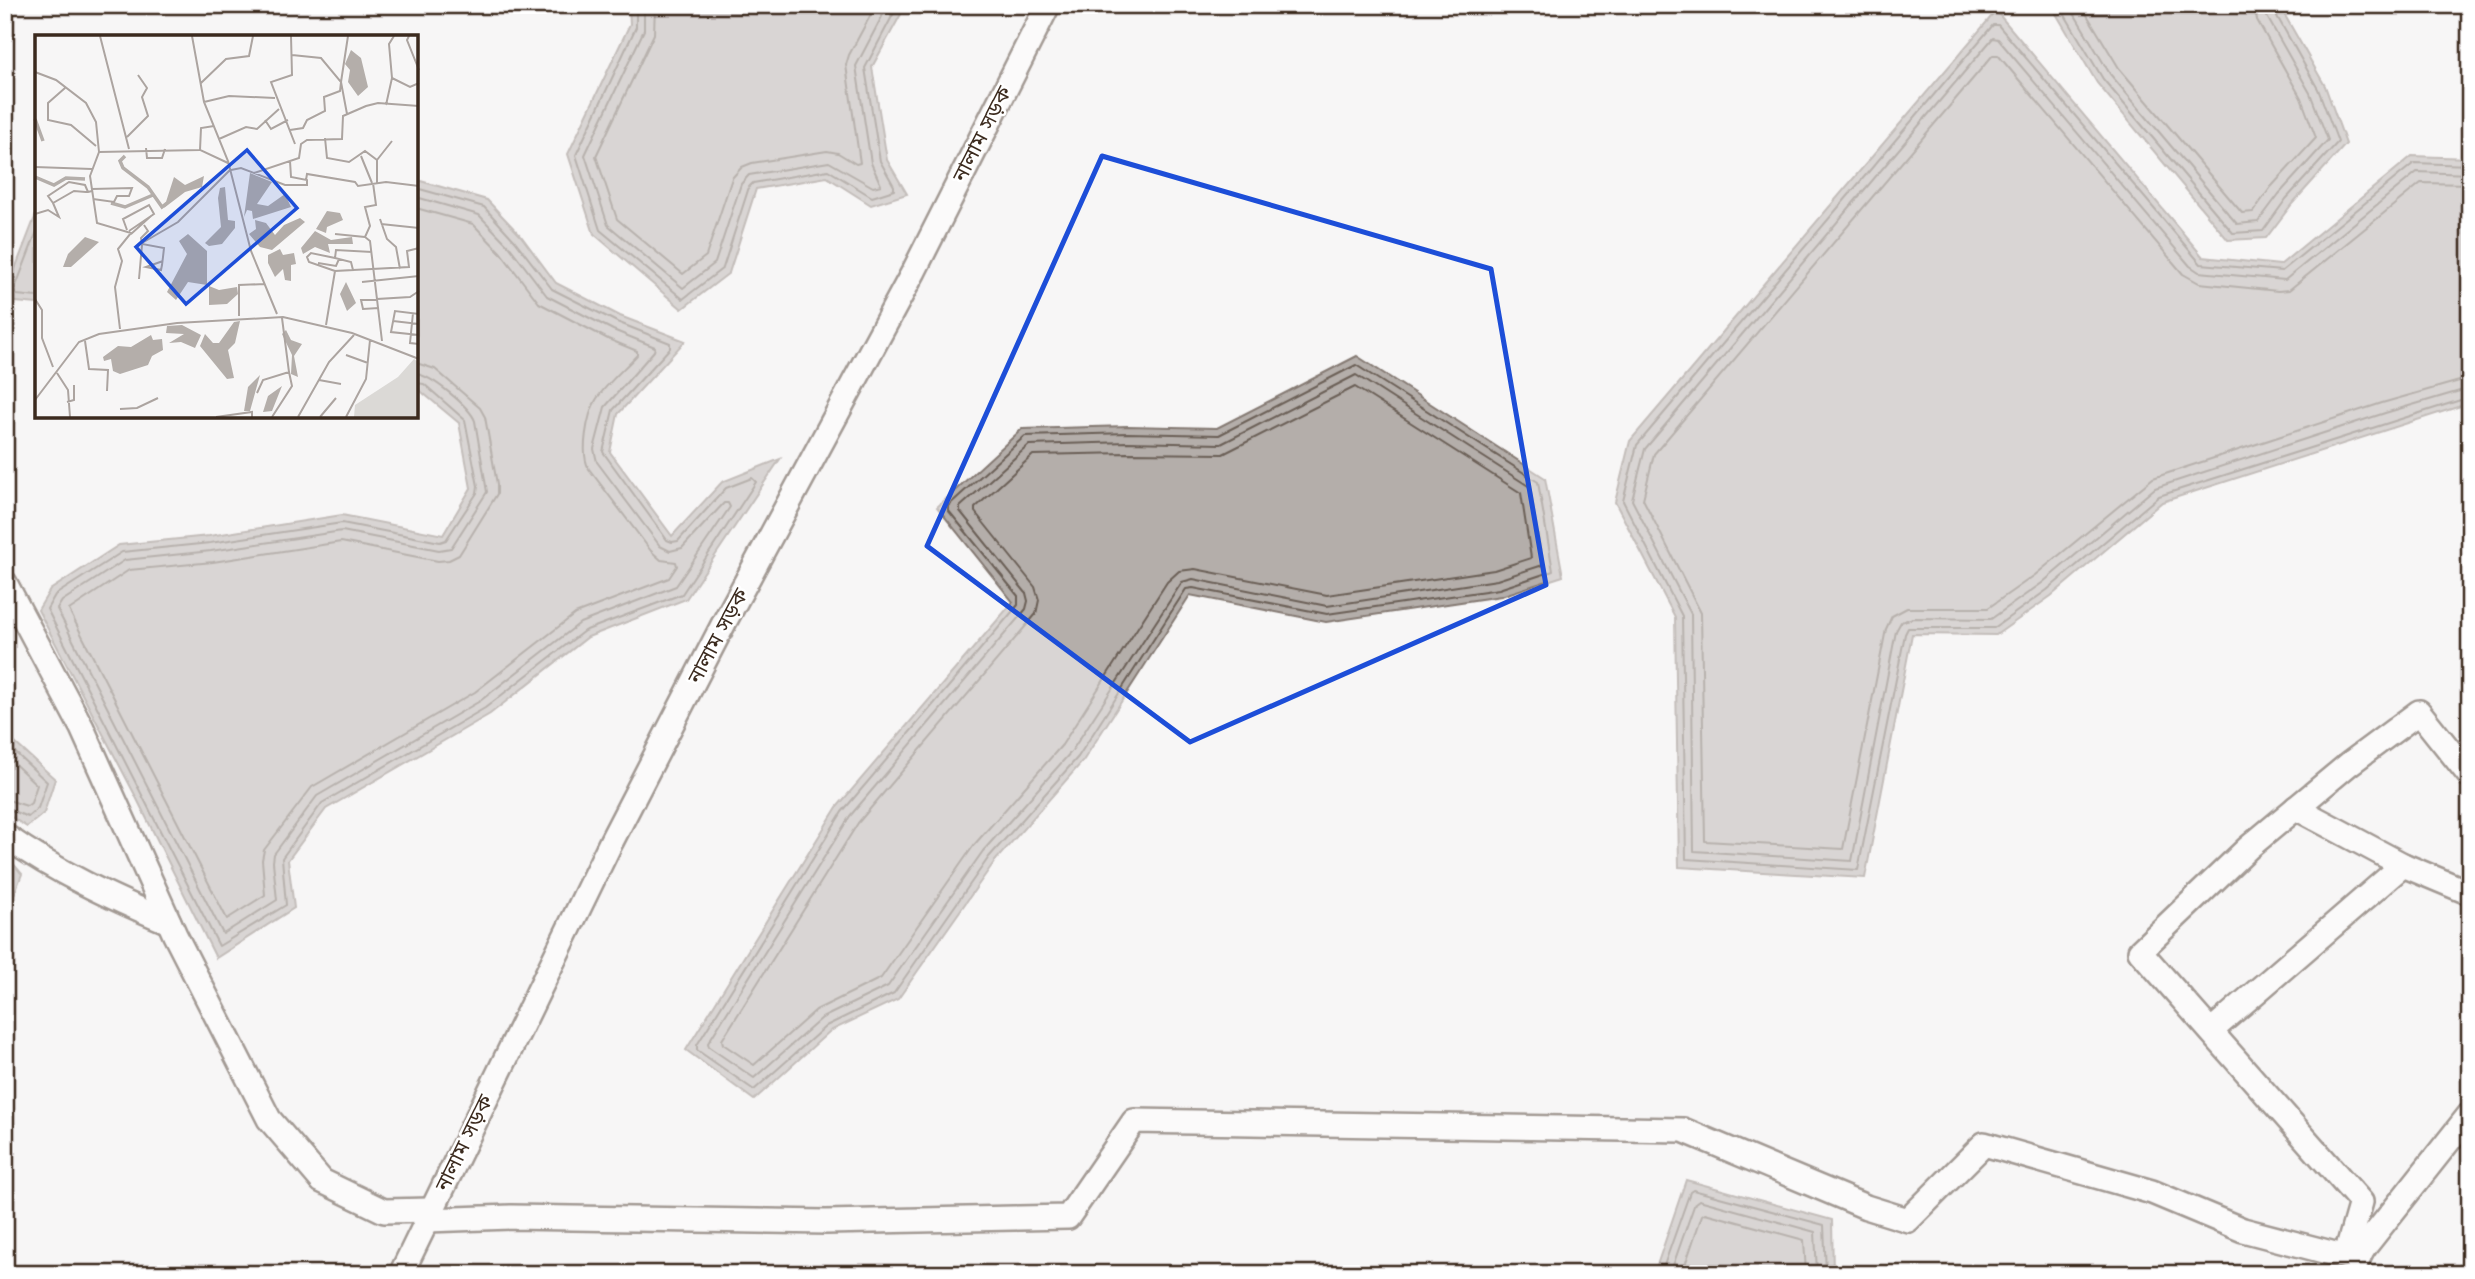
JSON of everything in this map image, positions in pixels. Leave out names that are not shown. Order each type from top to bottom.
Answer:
[{"type":"street","name":"নালাম সড়ক","points":[[401,1274],[611,842],[725,621],[914,271],[1048,5]]},
{"type":"street","points":[[5,583],[82,728],[169,922],[269,1119],[322,1181],[384,1210],[429,1215],[826,1222],[1068,1217],[1133,1121],[1669,1129],[1683,1130],[1867,1207],[1908,1220],[1984,1144],[2152,1192],[2243,1230],[2357,1261]]},
{"type":"street","points":[[2357,1261],[2349,1244],[2361,1202],[2140,951],[2248,848],[2349,764],[2419,712],[2470,776]]},
{"type":"street","points":[[2296,808],[2403,865],[2470,893]]},
{"type":"street","points":[[5,836],[91,889],[169,922]]},
{"type":"street","points":[[2211,1031],[2403,865]]},
{"type":"street","points":[[2357,1261],[2470,1114]]},
{"type":"highlighted area","points":[[1102,156],[1491,269],[1546,585],[1190,742],[927,546]]},
{"type":"water","points":[[629,5],[906,5],[872,67],[887,160],[907,194],[871,205],[827,177],[756,189],[729,273],[682,309],[594,234],[568,154],[630,24]]},
{"type":"water","points":[[2051,5],[2279,5],[2325,86],[2346,144],[2292,204],[2266,238],[2228,240],[2097,83]]},
{"type":"water","points":[[1996,11],[2203,257],[2280,265],[2412,156],[2470,158],[2470,403],[2162,502],[2051,596],[1996,635],[1912,634],[1865,878],[1679,867],[1675,617],[1615,502],[1630,441]]},
{"type":"water","points":[[418,180],[487,200],[521,236],[556,283],[620,316],[685,341],[618,414],[610,452],[672,536],[722,482],[780,459],[686,599],[588,637],[490,714],[326,809],[288,860],[294,908],[216,958],[134,793],[38,610],[50,590],[119,545],[209,536],[342,515],[443,535],[471,488],[459,423],[418,389]]},
{"type":"water","points":[[35,217],[35,304],[5,301]]},
{"type":"water","points":[[1357,356],[1545,478],[1563,576],[1501,596],[1326,622],[1190,595],[1083,761],[995,861],[898,999],[830,1031],[754,1100],[686,1050],[837,807],[1013,602],[937,507],[1022,429],[1128,426],[1217,428]]},
{"type":"water","points":[[5,734],[55,779],[44,813],[27,827],[5,813]]},
{"type":"water","points":[[5,854],[22,874],[5,918]]},
{"type":"water","points":[[1686,1180],[1832,1220],[1833,1274],[1654,1274]]}]
